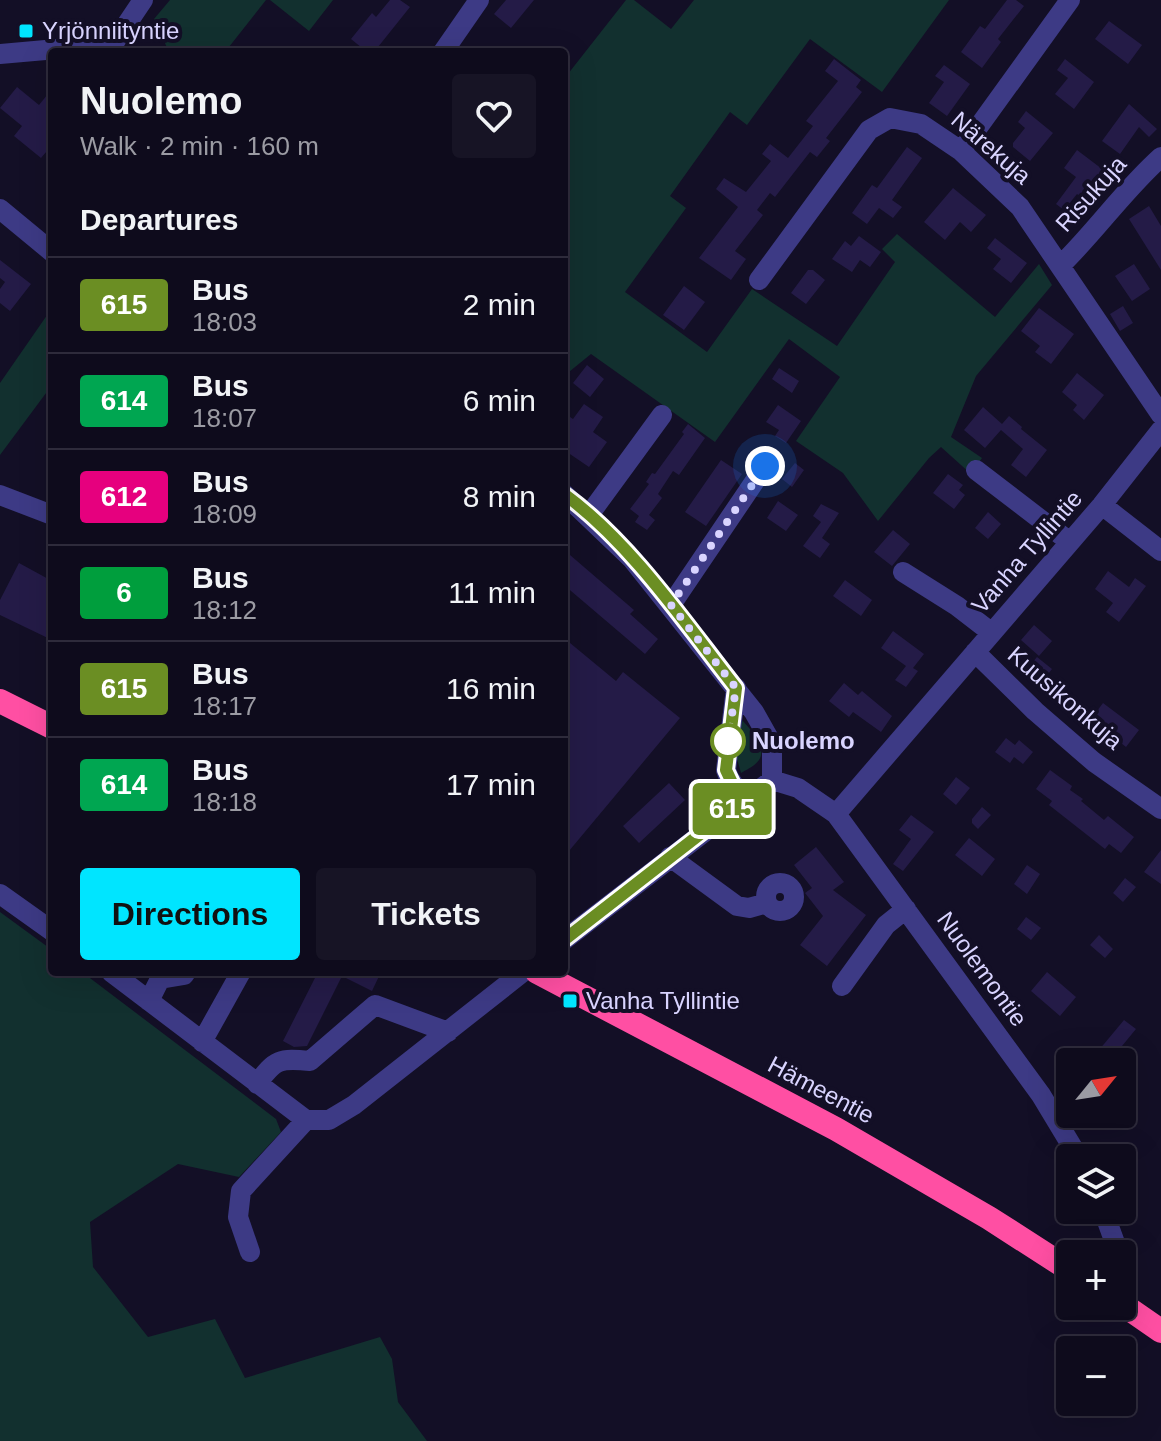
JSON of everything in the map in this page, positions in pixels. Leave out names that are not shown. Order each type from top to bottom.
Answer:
[{"type":"highway","points":[[0,701],[48,725]]},
{"type":"highway","name":"Hämeentie","points":[[545,976],[836,1129],[989,1218],[1056,1261]]},
{"type":"highway","points":[[1136,1314],[1161,1331]]},
{"type":"street","points":[[112,48],[143,0]]},
{"type":"street","points":[[446,48],[479,0]]},
{"type":"street","points":[[961,151],[1070,0]]},
{"type":"street","points":[[0,54],[48,50]]},
{"type":"street","name":"Närekuja","points":[[759,280],[869,130],[890,118],[921,124],[961,151],[1020,207],[1161,415]]},
{"type":"street","name":"Risukuja","points":[[1060,266],[1085,242],[1135,180],[1161,157]]},
{"type":"street","points":[[0,209],[48,249]]},
{"type":"street","points":[[589,515],[662,415]]},
{"type":"street","name":"Vanha Tyllintie","points":[[836,814],[1102,505],[1161,430]]},
{"type":"street","points":[[671,605],[765,466]]},
{"type":"street","points":[[976,470],[1070,542]]},
{"type":"street","points":[[0,495],[48,513]]},
{"type":"street","points":[[568,497],[632,559],[736,688],[770,737],[772,780]]},
{"type":"street","points":[[1102,505],[1161,551]]},
{"type":"street","points":[[903,572],[957,606],[992,633]]},
{"type":"street","name":"Kuusikonkuja","points":[[975,652],[1035,711],[1094,762],[1161,809]]},
{"type":"street","points":[[736,688],[726,770],[744,800]]},
{"type":"street","points":[[772,780],[798,788],[836,814]]},
{"type":"street","points":[[568,937],[772,780]]},
{"type":"street","name":"Nuolemontie","points":[[836,814],[1041,1095],[1071,1144]]},
{"type":"street","points":[[670,857],[737,906],[749,908],[767,903]]},
{"type":"street","points":[[0,894],[48,928]]},
{"type":"street","points":[[842,986],[886,925],[906,909]]},
{"type":"street","points":[[116,976],[306,1120],[329,1120],[354,1105],[518,976]]},
{"type":"street","points":[[149,1001],[160,979],[178,976]]},
{"type":"street","points":[[202,1042],[239,976]]},
{"type":"street","points":[[257,1084],[271,1064],[285,1058],[310,1061],[375,1005],[448,1032]]},
{"type":"street","points":[[250,1252],[238,1217],[241,1191],[306,1120]]},
{"type":"green space","points":[[170,0],[266,0],[228,48],[167,48],[154,19]]},
{"type":"green space","points":[[270,0],[333,0],[309,31]]},
{"type":"green space","points":[[626,0],[634,0],[671,29],[694,0],[949,0],[882,92],[810,39],[747,125],[730,112],[670,196],[686,208],[625,292],[707,352],[752,289],[837,346],[895,262],[882,249],[897,234],[995,317],[1039,264],[1052,285],[976,376],[951,437],[982,458],[971,474],[941,447],[878,521],[843,473],[796,441],[840,377],[789,339],[715,442],[591,354],[568,373],[568,74]]},
{"type":"green space","points":[[48,314],[48,390],[0,455],[0,383]]},
{"type":"green space","points":[[739,717],[756,737],[761,749],[757,762],[741,773],[736,755]]},
{"type":"green space","points":[[0,912],[48,947],[48,976],[87,976],[276,1119],[281,1132],[239,1177],[178,1164],[90,1222],[93,1267],[148,1337],[215,1319],[245,1378],[380,1337],[392,1359],[398,1402],[427,1441],[0,1441]]},
{"type":"building","points":[[390,0],[400,0],[410,7],[377,48],[362,48],[351,39],[372,13],[376,17]]},
{"type":"building","points":[[506,0],[534,0],[511,28],[494,14]]},
{"type":"building","points":[[1007,0],[1016,0],[1024,6],[998,39],[1001,42],[982,68],[961,52],[980,26],[985,29]]},
{"type":"building","points":[[1109,21],[1142,45],[1128,64],[1095,39]]},
{"type":"building","points":[[834,59],[861,80],[856,87],[862,92],[826,138],[830,141],[817,157],[810,152],[775,197],[770,193],[757,210],[763,215],[735,251],[746,259],[731,280],[699,258],[738,207],[716,189],[724,178],[746,192],[771,161],[762,154],[770,144],[788,158],[813,126],[806,121],[838,81],[825,71]]},
{"type":"building","points":[[1065,59],[1094,82],[1074,109],[1055,94],[1068,78],[1057,70]]},
{"type":"building","points":[[944,65],[970,84],[947,116],[929,103],[944,82],[935,76]]},
{"type":"building","points":[[17,87],[39,105],[48,94],[48,150],[41,158],[14,136],[22,126],[0,108]]},
{"type":"building","points":[[1129,104],[1157,129],[1149,137],[1139,127],[1120,154],[1102,141]]},
{"type":"building","points":[[1026,111],[1053,133],[1030,161],[1013,147],[1025,128],[1018,122]]},
{"type":"building","points":[[907,147],[922,158],[892,200],[902,207],[893,218],[879,208],[867,224],[852,213],[872,185],[877,188]]},
{"type":"building","points":[[1077,150],[1106,172],[1085,200],[1077,194],[1064,210],[1056,204],[1076,177],[1064,168]]},
{"type":"building","points":[[953,188],[986,215],[971,232],[960,222],[945,240],[924,222]]},
{"type":"building","points":[[1149,206],[1161,226],[1161,270],[1129,219]]},
{"type":"building","points":[[859,236],[881,252],[870,267],[860,260],[852,272],[832,259],[845,241],[851,246]]},
{"type":"building","points":[[995,238],[1027,263],[1011,283],[993,269],[1001,259],[987,248]]},
{"type":"building","points":[[0,260],[31,284],[10,311],[0,303],[0,289],[5,282],[0,278]]},
{"type":"building","points":[[1134,264],[1150,289],[1132,301],[1115,276]]},
{"type":"building","points":[[808,270],[813,270],[825,280],[806,304],[791,293]]},
{"type":"building","points":[[684,286],[705,302],[684,330],[663,315]]},
{"type":"building","points":[[1123,306],[1133,323],[1120,331],[1110,314]]},
{"type":"building","points":[[1039,308],[1074,334],[1051,364],[1035,352],[1040,346],[1021,331]]},
{"type":"building","points":[[587,365],[604,379],[590,397],[573,383]]},
{"type":"building","points":[[779,368],[799,381],[792,393],[772,379]]},
{"type":"building","points":[[1077,373],[1104,395],[1084,420],[1073,410],[1077,405],[1062,392]]},
{"type":"building","points":[[584,404],[603,417],[593,432],[607,442],[589,467],[568,453],[568,416],[573,419]]},
{"type":"building","points":[[778,405],[801,421],[786,443],[775,436],[779,430],[766,422]]},
{"type":"building","points":[[983,407],[1002,424],[1009,416],[1047,450],[1026,477],[1011,465],[1023,449],[1001,430],[985,448],[964,430]]},
{"type":"building","points":[[688,424],[705,438],[679,475],[673,471],[658,494],[662,498],[649,515],[655,520],[647,530],[635,522],[639,516],[630,509]]},
{"type":"building","points":[[721,460],[742,474],[706,526],[685,512]]},
{"type":"building","points":[[795,463],[804,470],[792,487],[782,479]]},
{"type":"building","points":[[948,474],[963,485],[959,490],[965,495],[954,509],[933,493]]},
{"type":"building","points":[[778,501],[798,515],[786,531],[767,518]]},
{"type":"building","points":[[821,504],[839,513],[822,538],[830,544],[820,558],[803,546],[821,522],[813,516]]},
{"type":"building","points":[[988,512],[1001,524],[988,539],[975,528]]},
{"type":"building","points":[[893,530],[910,544],[892,566],[874,552]]},
{"type":"building","points":[[570,555],[634,610],[630,614],[658,639],[645,654],[568,588]]},
{"type":"building","points":[[19,563],[48,579],[48,638],[0,615],[0,600]]},
{"type":"building","points":[[1108,571],[1129,587],[1135,578],[1146,586],[1119,622],[1106,612],[1113,603],[1095,589]]},
{"type":"building","points":[[845,580],[872,600],[861,616],[833,596]]},
{"type":"building","points":[[1034,625],[1052,641],[1039,656],[1021,640]]},
{"type":"building","points":[[893,631],[924,654],[913,668],[918,671],[906,687],[895,680],[906,666],[881,648]]},
{"type":"building","points":[[568,641],[616,681],[623,672],[680,718],[568,852]]},
{"type":"building","points":[[1037,657],[1052,669],[1042,682],[1027,669]]},
{"type":"building","points":[[844,683],[858,695],[862,691],[892,716],[881,732],[853,712],[849,717],[829,701]]},
{"type":"building","points":[[1103,703],[1139,730],[1126,747],[1091,719]]},
{"type":"building","points":[[1006,738],[1015,745],[1019,740],[1033,752],[1023,764],[1014,757],[1010,763],[995,752]]},
{"type":"building","points":[[1050,770],[1072,786],[1070,790],[1104,820],[1108,816],[1134,837],[1121,853],[1109,844],[1105,849],[1049,805],[1052,801],[1036,789]]},
{"type":"building","points":[[956,777],[970,788],[956,805],[943,794]]},
{"type":"building","points":[[669,783],[685,800],[639,843],[623,826]]},
{"type":"building","points":[[982,807],[991,815],[978,829],[972,819]]},
{"type":"building","points":[[911,815],[934,832],[903,871],[893,864],[911,839],[899,830]]},
{"type":"building","points":[[969,838],[995,859],[982,876],[955,855]]},
{"type":"building","points":[[816,847],[844,882],[833,890],[866,915],[827,966],[800,945],[823,916],[805,893],[812,888],[794,865]]},
{"type":"building","points":[[1161,850],[1161,884],[1144,872]]},
{"type":"building","points":[[1027,865],[1040,874],[1027,894],[1014,884]]},
{"type":"building","points":[[1125,878],[1136,887],[1123,902],[1113,893]]},
{"type":"building","points":[[1026,917],[1041,928],[1031,940],[1017,929]]},
{"type":"building","points":[[1099,935],[1113,949],[1105,958],[1090,945]]},
{"type":"building","points":[[1047,972],[1076,997],[1060,1016],[1031,991]]},
{"type":"building","points":[[316,976],[342,976],[307,1046],[294,1047],[283,1041]]},
{"type":"building","points":[[342,976],[379,976],[372,991]]},
{"type":"building","points":[[1124,1020],[1136,1029],[1122,1046],[1124,1048],[1101,1048]]},
{"type":"bus line","name":"615","points":[[568,497],[632,559],[736,688],[726,770],[744,800],[568,937]]},
{"type":"place","name":"Yrjönniityntie","points":[[26,31]]},
{"type":"place","name":"Nuolemo","points":[[728,741]]},
{"type":"place","name":"Vanha Tyllintie","points":[[570,1001]]},
{"type":"route","points":[[728,741],[736,688],[671,605],[765,466]]}]
